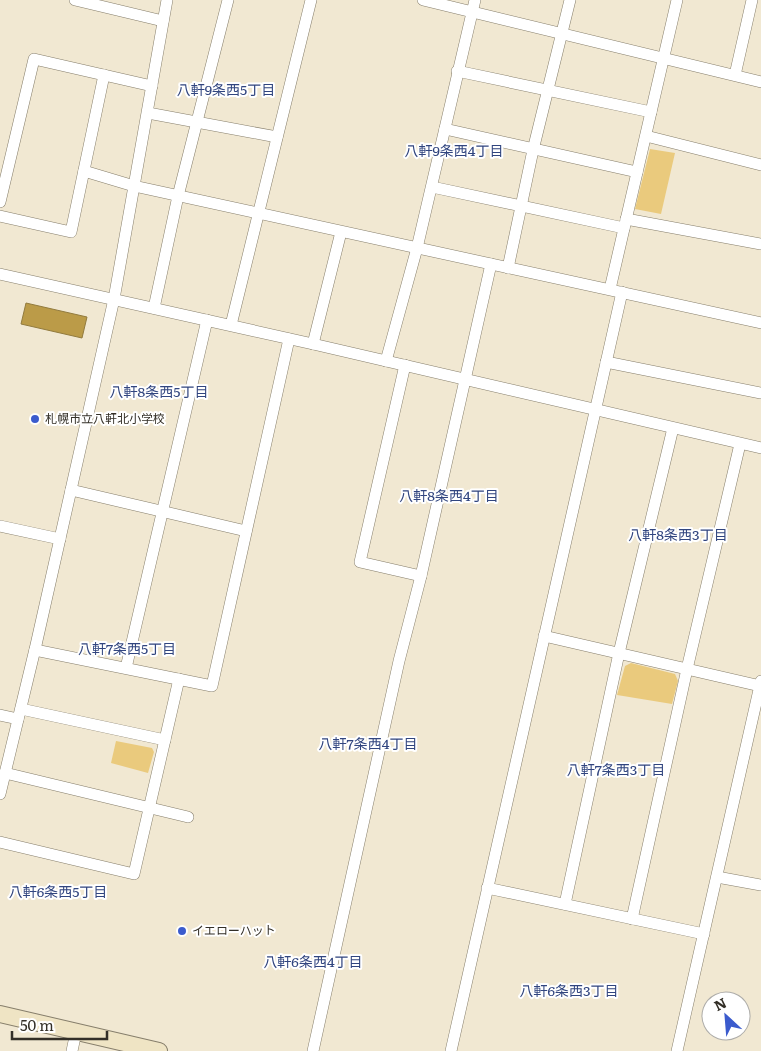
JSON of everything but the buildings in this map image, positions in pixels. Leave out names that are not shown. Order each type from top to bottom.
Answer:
[{"type":"main road","points":[[0,1014],[159,1051]]},
{"type":"street","points":[[75,0],[163,21]]},
{"type":"street","points":[[0,794],[4,768],[35,650],[114,299],[167,0]]},
{"type":"street","points":[[154,308],[178,196],[199,122],[228,0]]},
{"type":"street","points":[[231,325],[311,0]]},
{"type":"street","points":[[423,0],[473,6],[562,36],[664,57],[761,82]]},
{"type":"street","points":[[508,268],[533,150],[570,0]]},
{"type":"street","points":[[610,289],[677,0]]},
{"type":"street","points":[[735,75],[752,0]]},
{"type":"street","points":[[386,361],[432,187],[456,71],[473,6]]},
{"type":"street","points":[[0,202],[34,59],[152,86]]},
{"type":"street","points":[[456,71],[548,92],[651,112]]},
{"type":"street","points":[[0,216],[71,232],[104,75]]},
{"type":"street","points":[[148,113],[277,137]]},
{"type":"street","points":[[445,129],[637,172]]},
{"type":"street","points":[[646,136],[761,165]]},
{"type":"street","points":[[84,171],[134,186],[258,214],[761,323]]},
{"type":"street","points":[[432,187],[521,208],[761,244]]},
{"type":"street","points":[[313,344],[341,232]]},
{"type":"street","points":[[314,1051],[399,661],[421,576],[492,264]]},
{"type":"street","points":[[0,274],[231,325],[761,448]]},
{"type":"street","points":[[451,1051],[622,292]]},
{"type":"street","points":[[126,668],[207,320]]},
{"type":"street","points":[[35,650],[212,686],[289,339]]},
{"type":"street","points":[[606,362],[761,393]]},
{"type":"street","points":[[405,366],[360,562],[421,576]]},
{"type":"street","points":[[565,904],[619,653],[673,428]]},
{"type":"street","points":[[632,919],[687,668],[740,444]]},
{"type":"street","points":[[71,490],[246,531]]},
{"type":"street","points":[[0,526],[60,539]]},
{"type":"street","points":[[544,636],[760,683],[677,1051]]},
{"type":"street","points":[[0,842],[134,874],[179,679]]},
{"type":"street","points":[[0,715],[19,714],[165,740]]},
{"type":"street","points":[[4,768],[150,810],[188,817]]},
{"type":"street","points":[[717,876],[761,885]]},
{"type":"street","points":[[488,888],[704,934]]},
{"type":"street","points":[[72,1051],[76,1032]]},
{"type":"shaded area","points":[[650,149],[675,153],[661,214],[635,209]]},
{"type":"shaded area","points":[[26,303],[87,317],[82,338],[21,324]]},
{"type":"shaded area","points":[[631,663],[675,674],[678,681],[672,704],[617,695],[625,666]]},
{"type":"shaded area","points":[[116,741],[152,748],[154,752],[148,773],[111,763]]},
{"type":"place","name":"札幌市立八軒北小学校","points":[[35,419]]},
{"type":"place","name":"イエローハット","points":[[182,931]]},
{"type":"district","name":"八軒9条西5丁目","points":[[226,90]]},
{"type":"district","name":"八軒9条西4丁目","points":[[454,151]]},
{"type":"district","name":"八軒8条西5丁目","points":[[159,392]]},
{"type":"district","name":"八軒8条西4丁目","points":[[449,496]]},
{"type":"district","name":"八軒8条西3丁目","points":[[678,535]]},
{"type":"district","name":"八軒7条西5丁目","points":[[127,649]]},
{"type":"district","name":"八軒7条西4丁目","points":[[368,744]]},
{"type":"district","name":"八軒7条西3丁目","points":[[616,770]]},
{"type":"district","name":"八軒6条西5丁目","points":[[58,892]]},
{"type":"district","name":"八軒6条西4丁目","points":[[313,962]]},
{"type":"district","name":"八軒6条西3丁目","points":[[569,991]]}]
